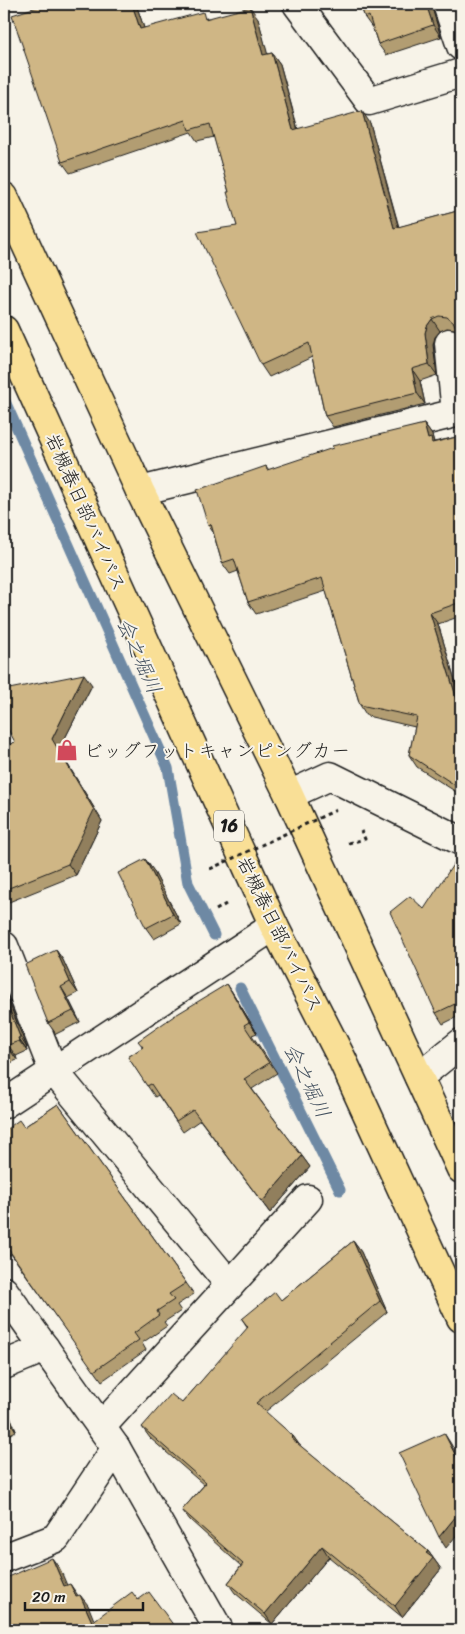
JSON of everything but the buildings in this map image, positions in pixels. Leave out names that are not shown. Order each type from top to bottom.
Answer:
[{"type":"highway","points":[[4,197],[140,491],[289,795],[461,1169]]},
{"type":"highway","name":"岩槻春日部バイパス","points":[[4,330],[274,926],[342,1059],[461,1318]]},
{"type":"street","points":[[297,4],[369,101],[461,73]]},
{"type":"street","points":[[447,4],[461,46]]},
{"type":"street","points":[[140,491],[456,413],[449,343]]},
{"type":"street","points":[[289,795],[330,776],[461,841]]},
{"type":"street","points":[[4,1104],[274,926]]},
{"type":"street","points":[[4,946],[53,1070],[230,1285]]},
{"type":"street","points":[[418,1077],[461,1043]]},
{"type":"street","points":[[4,1558],[56,1538],[109,1438],[230,1285],[308,1199]]},
{"type":"street","points":[[4,1291],[109,1438],[219,1630]]},
{"type":"street","points":[[4,1365],[45,1348]]},
{"type":"path","points":[[210,870],[336,810],[339,818]]},
{"type":"path","points":[[345,835],[348,843],[364,839],[359,827]]},
{"type":"waterway","name":"会之堀川","points":[[4,399],[168,768],[188,883],[214,935]]},
{"type":"waterway","name":"会之堀川","points":[[240,988],[340,1190]]},
{"type":"place","name":"ビッグフットキャンピングカー","points":[[67,750]]}]
